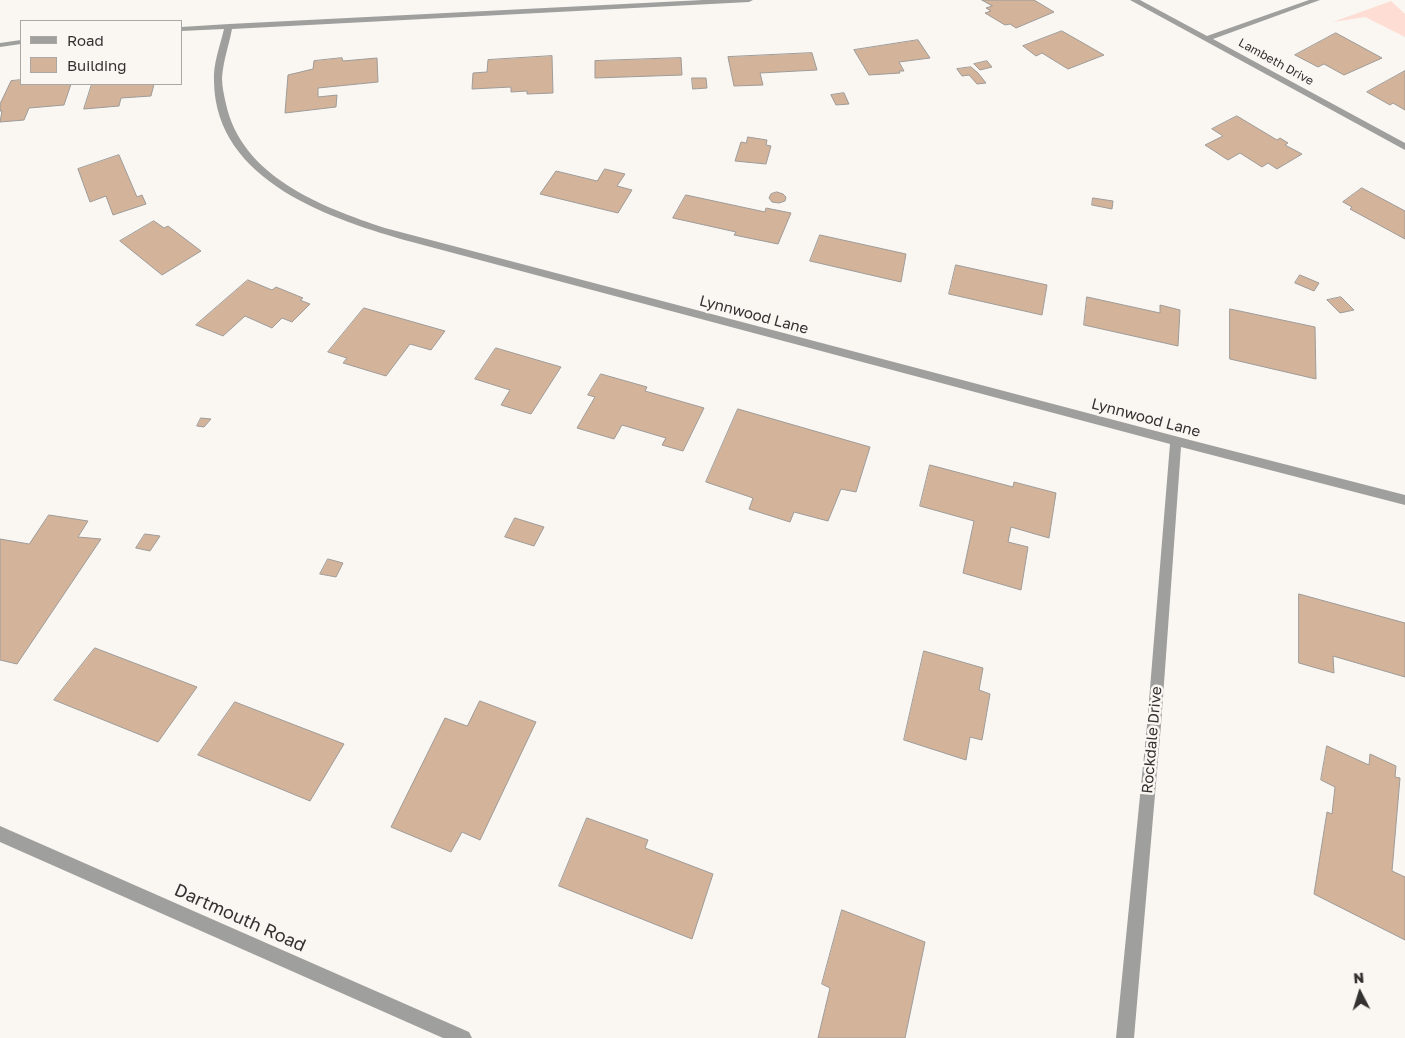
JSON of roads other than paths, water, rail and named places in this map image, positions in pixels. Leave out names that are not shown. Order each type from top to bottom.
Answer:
[{"type":"street","points":[[182,29],[749,0]]},
{"type":"street","name":"Lambeth Drive","points":[[1134,0],[1405,147]]},
{"type":"street","points":[[1206,39],[1316,0]]},
{"type":"street","name":"Lynnwood Lane","points":[[229,26],[217,83],[225,125],[258,167],[284,188],[322,209],[368,227],[1176,442],[1405,500]]},
{"type":"street","points":[[0,45],[20,42]]},
{"type":"street","name":"Rockdale Drive","points":[[1125,1038],[1154,725],[1176,442]]},
{"type":"street","name":"Dartmouth Road","points":[[0,834],[463,1038]]}]
